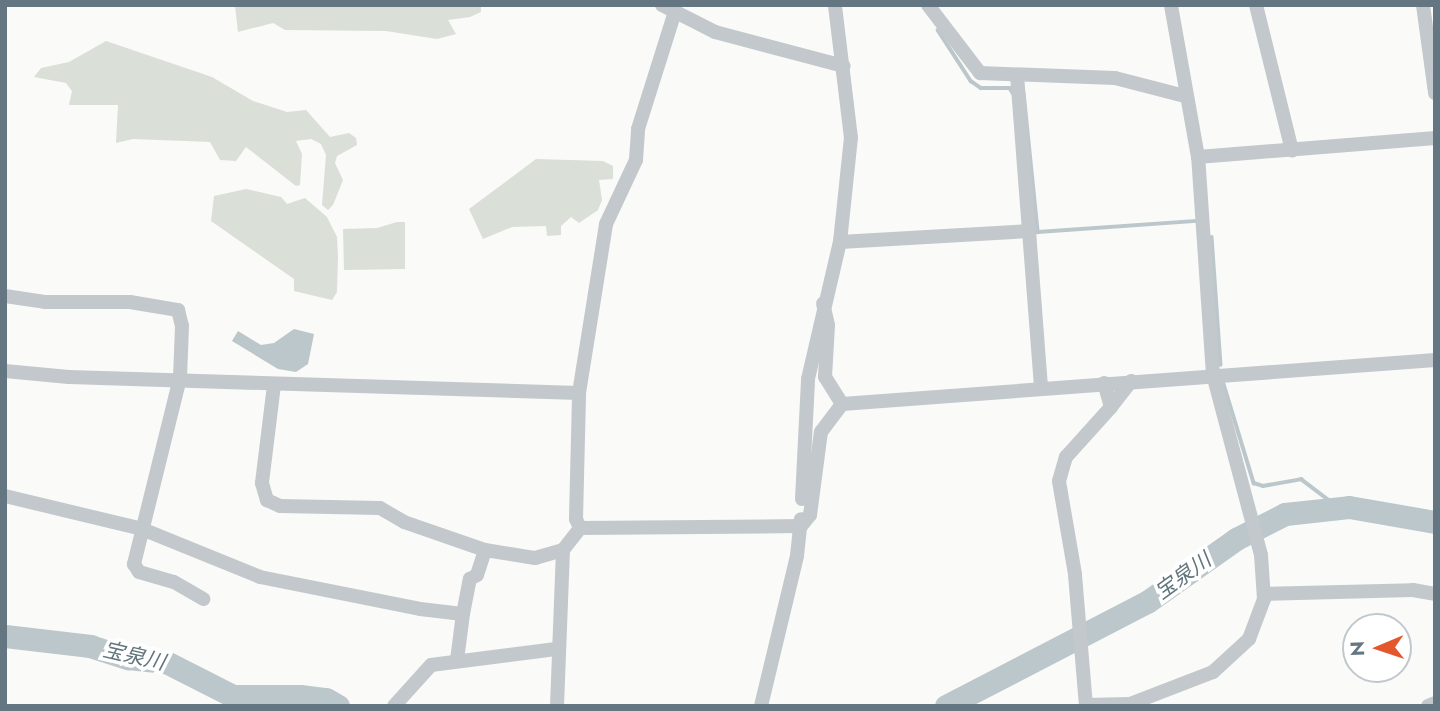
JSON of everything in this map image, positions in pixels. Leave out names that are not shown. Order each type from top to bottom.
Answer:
[{"type":"street","points":[[761,706],[801,526],[808,379],[823,304],[840,242],[851,138],[835,5]]},
{"type":"street","points":[[928,5],[973,68],[980,73],[1115,78],[1185,96]]},
{"type":"street","points":[[1131,381],[1066,457],[1060,469],[1080,618],[1086,706],[1130,704],[1223,666],[1250,639],[1265,594],[1251,512],[1213,375],[1198,157],[1185,96],[1171,5]]},
{"type":"street","points":[[1256,5],[1292,151]]},
{"type":"street","points":[[1423,5],[1435,93]]},
{"type":"street","points":[[580,528],[576,519],[579,393],[606,224],[636,160],[638,130],[669,8],[715,32],[844,66]]},
{"type":"street","points":[[1017,75],[1041,388]]},
{"type":"street","points":[[1198,157],[1435,138]]},
{"type":"street","points":[[840,242],[1029,231]]},
{"type":"street","points":[[5,296],[172,306],[181,316],[180,378],[142,529],[135,569],[203,598]]},
{"type":"street","points":[[823,304],[828,325],[825,377],[842,404]]},
{"type":"street","points":[[801,526],[810,515],[821,432],[842,404],[1435,360]]},
{"type":"street","points":[[5,371],[69,377],[180,378],[274,385],[579,393]]},
{"type":"street","points":[[1104,383],[1111,407]]},
{"type":"street","points":[[274,385],[262,483],[267,500],[280,506],[380,508],[404,522],[485,550],[536,558],[563,550]]},
{"type":"street","points":[[5,496],[142,529],[260,576],[420,610],[463,614]]},
{"type":"street","points":[[580,528],[801,526]]},
{"type":"street","points":[[557,706],[556,649],[563,550],[580,528]]},
{"type":"street","points":[[457,660],[470,579],[477,575],[485,550]]},
{"type":"street","points":[[1265,594],[1413,590],[1435,594]]},
{"type":"street","points":[[394,706],[431,664],[556,649]]},
{"type":"street","points":[[1428,706],[1435,703]]},
{"type":"shaded area","points":[[203,5],[481,5],[481,12],[470,17],[448,20],[456,34],[437,39],[386,31],[285,30],[273,23],[238,32],[235,6]]},
{"type":"shaded area","points":[[106,41],[212,77],[253,101],[287,112],[306,110],[330,137],[349,133],[356,138],[357,145],[337,156],[335,163],[343,180],[333,205],[328,210],[322,205],[326,155],[321,144],[311,139],[296,141],[302,154],[300,185],[296,186],[246,147],[236,161],[220,160],[210,142],[133,139],[116,143],[118,105],[69,105],[72,91],[66,83],[34,77],[41,68],[69,62]]},
{"type":"shaded area","points":[[536,159],[603,161],[613,166],[613,179],[599,180],[602,200],[598,210],[579,223],[571,217],[561,226],[561,235],[547,236],[546,226],[512,227],[483,239],[469,209]]},
{"type":"shaded area","points":[[246,189],[281,197],[287,204],[305,198],[327,217],[337,237],[337,292],[332,300],[294,291],[294,279],[211,221],[214,196]]},
{"type":"shaded area","points":[[405,222],[405,269],[344,270],[343,229],[377,228]]},
{"type":"shaded area","points":[[294,329],[314,334],[308,364],[296,372],[278,369],[232,341],[238,331],[261,345],[274,343]]},
{"type":"waterway","points":[[938,30],[971,81],[981,88],[1010,88],[1013,93]]},
{"type":"waterway","points":[[1024,93],[1038,232],[1197,221]]},
{"type":"waterway","points":[[1212,237],[1221,365]]},
{"type":"waterway","points":[[1223,381],[1254,483],[1263,486],[1301,479],[1338,507]]},
{"type":"waterway","name":"宝泉川","points":[[946,706],[1147,602],[1236,539],[1285,514],[1349,507],[1435,522]]},
{"type":"waterway","name":"宝泉川","points":[[5,636],[90,646],[128,658],[166,662],[233,696],[300,696],[326,699],[338,706]]}]
